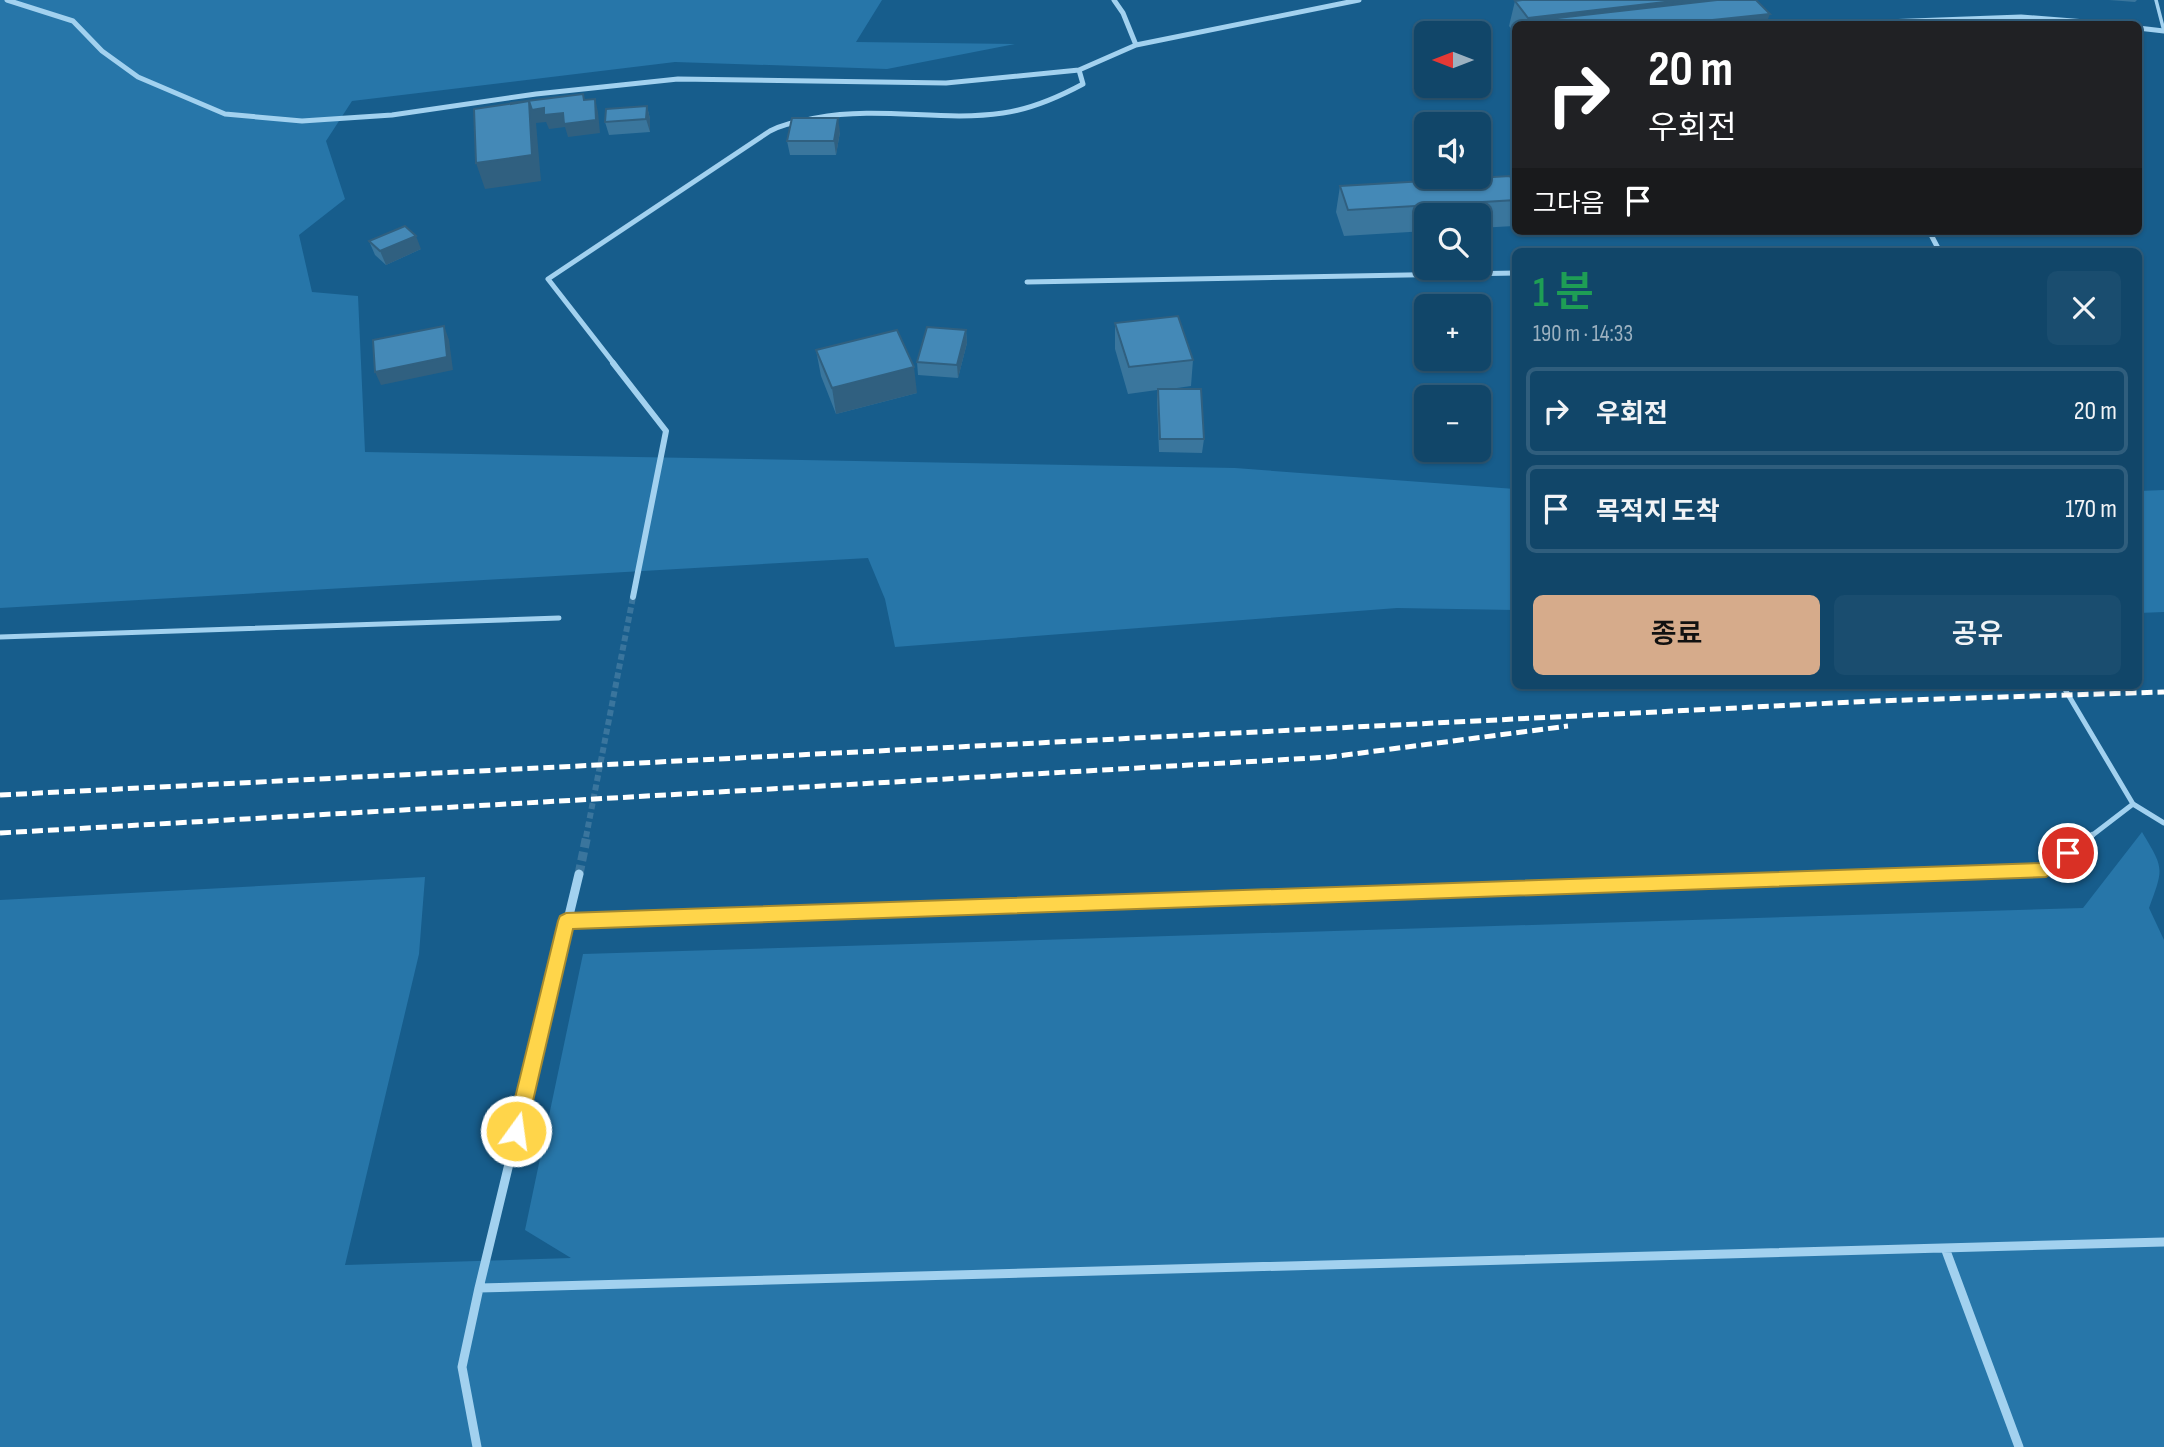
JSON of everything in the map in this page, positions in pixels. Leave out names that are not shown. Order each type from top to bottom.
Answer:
[{"type":"street","points":[[7,0],[73,21],[102,51],[138,77],[225,114],[302,121],[392,115],[536,94],[678,79],[946,83],[1079,69],[1136,46],[1359,0]]},
{"type":"street","points":[[1114,0],[1123,13],[1136,46]]},
{"type":"street","points":[[1912,21],[2021,17],[2072,21]]},
{"type":"street","points":[[2142,28],[2164,31]]},
{"type":"street","points":[[633,597],[666,431],[548,279],[779,126],[831,115],[864,112],[975,117],[1004,114],[1038,106],[1069,93],[1083,84],[1079,69]]},
{"type":"street","points":[[1027,282],[1512,273]]},
{"type":"street","points":[[477,1447],[462,1367],[579,874]]},
{"type":"street","points":[[479,1288],[2164,1242]]},
{"type":"street","points":[[1945,1248],[2019,1447]]},
{"type":"lane","points":[[2155,0],[2164,31]]},
{"type":"lane","points":[[0,637],[559,618]]},
{"type":"lane","points":[[2065,689],[2133,804],[2164,823]]},
{"type":"lane","points":[[566,921],[2046,870],[2133,804]]},
{"type":"shaded area","points":[[0,0],[882,0],[856,42],[1015,44],[887,69],[675,62],[352,101],[326,141],[345,199],[299,235],[312,292],[358,296],[365,452],[1235,468],[1512,489],[1512,610],[1397,608],[895,647],[885,599],[868,558],[0,608]]},
{"type":"shaded area","points":[[2164,490],[2164,612],[2142,613],[2142,491]]},
{"type":"shaded area","points":[[2142,832],[2158,861],[2159,876],[2149,908],[2164,940],[2164,1447],[0,1447],[0,900],[425,877],[419,954],[345,1265],[571,1258],[525,1230],[583,954],[2083,908]]},
{"type":"building","points":[[1682,0],[1528,18],[1515,1]]},
{"type":"building","points":[[1717,0],[1756,0],[1770,14],[1703,21],[1531,21]]},
{"type":"building","points":[[583,94],[584,100],[595,99],[596,120],[564,124],[563,113],[544,115],[544,108],[532,110],[529,101],[511,104],[511,103]]},
{"type":"building","points":[[529,101],[532,155],[476,163],[474,109]]},
{"type":"building","points":[[647,106],[646,119],[605,122],[606,109]]},
{"type":"building","points":[[792,118],[838,118],[834,141],[787,141]]},
{"type":"building","points":[[1510,176],[1512,180],[1512,200],[1414,203],[1414,206],[1348,210],[1340,186],[1414,182],[1414,189],[1491,189],[1491,177]]},
{"type":"building","points":[[405,226],[416,236],[380,251],[369,241]]},
{"type":"building","points":[[1178,316],[1193,360],[1129,367],[1115,323]]},
{"type":"building","points":[[444,326],[447,357],[375,372],[373,340]]},
{"type":"building","points":[[927,327],[966,330],[957,365],[917,362]]},
{"type":"building","points":[[897,330],[914,367],[832,388],[816,350]]},
{"type":"building","points":[[1158,389],[1201,389],[1204,439],[1160,439]]},
{"type":"tunnel","points":[[586,837],[633,597]]},
{"type":"tunnel","points":[[579,874],[587,835]]},
{"type":"railway","points":[[0,795],[1874,701],[2164,692]]},
{"type":"railway","points":[[0,833],[1330,757],[1568,726]]},
{"type":"route","points":[[516,1131],[566,921],[2046,870],[2068,853]]}]
